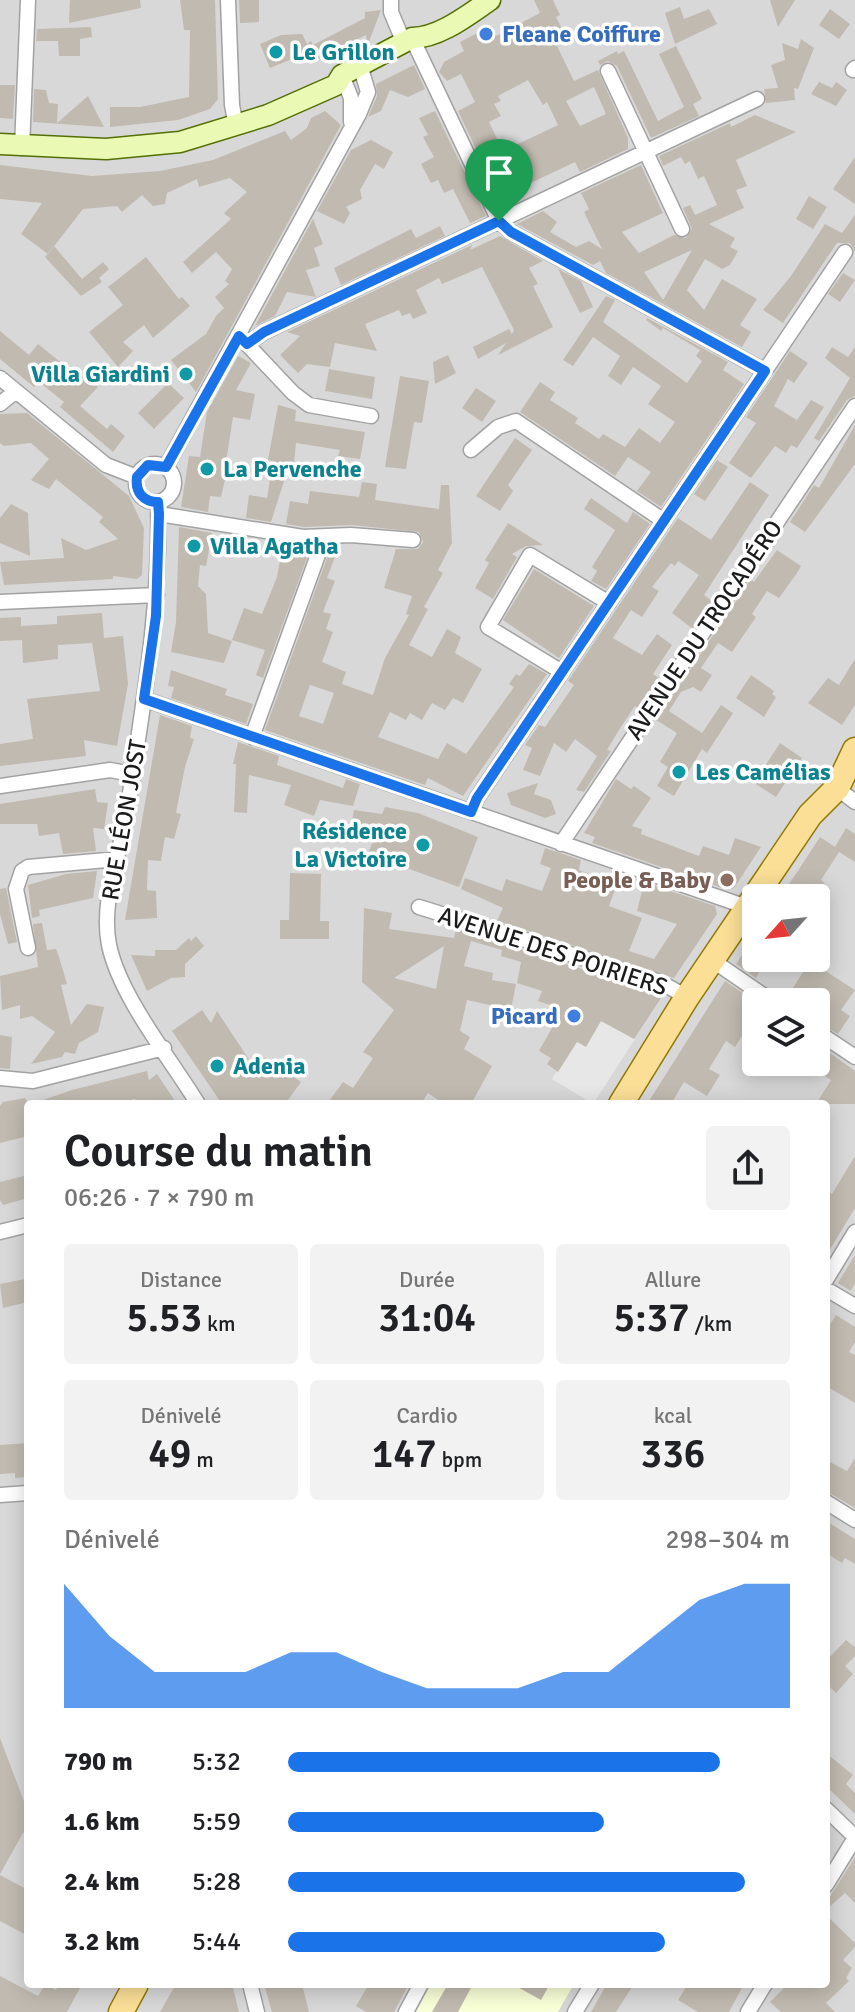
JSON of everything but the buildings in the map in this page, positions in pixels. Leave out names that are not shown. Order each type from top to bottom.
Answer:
[{"type":"main road","points":[[0,144],[140,148],[180,142],[236,126],[336,85],[351,70],[408,40],[423,27],[480,0]]},
{"type":"main road","points":[[408,40],[423,38],[467,16],[490,0]]},
{"type":"main road","points":[[0,134],[22,143]]},
{"type":"main road","points":[[763,884],[810,815],[846,795],[855,750]]},
{"type":"main road","points":[[623,1100],[742,915]]},
{"type":"main road","points":[[121,2012],[134,1988]]},
{"type":"street","points":[[22,143],[28,0]]},
{"type":"street","points":[[228,0],[232,105],[236,126]]},
{"type":"street","points":[[391,0],[391,12],[499,221],[524,239],[765,371]]},
{"type":"street","points":[[351,70],[351,126]]},
{"type":"street","points":[[166,467],[243,340],[368,92],[351,70]]},
{"type":"street","points":[[608,71],[682,229]]},
{"type":"street","points":[[243,340],[757,99]]},
{"type":"street","points":[[471,812],[477,798],[845,252]]},
{"type":"street","points":[[243,340],[293,393],[309,405],[371,416]]},
{"type":"street","points":[[0,378],[106,465],[137,477]]},
{"type":"street","points":[[0,404],[16,391]]},
{"type":"street","name":"AVENUE DU TROCADÉRO","points":[[561,844],[852,411]]},
{"type":"street","points":[[471,450],[498,427],[516,421],[664,521]]},
{"type":"street","points":[[158,508],[174,489],[174,478],[166,467],[148,465],[137,477],[137,488],[141,496],[158,508],[303,537],[351,535],[413,540]]},
{"type":"street","name":"RUE LÉON JOST","points":[[158,508],[157,595],[144,699],[109,912],[109,942],[123,985],[196,1100]]},
{"type":"street","points":[[252,737],[319,552]]},
{"type":"street","points":[[562,672],[488,627],[530,555],[609,603]]},
{"type":"street","points":[[0,602],[157,595]]},
{"type":"street","points":[[144,699],[742,905]]},
{"type":"street","points":[[0,786],[110,770],[132,774]]},
{"type":"street","points":[[28,948],[16,889],[22,871],[28,867],[118,859]]},
{"type":"street","name":"AVENUE DES POIRIERS","points":[[419,907],[660,982],[687,997]]},
{"type":"street","points":[[712,960],[753,988]]},
{"type":"street","points":[[830,1040],[855,1057]]},
{"type":"street","points":[[0,1078],[33,1081],[164,1048]]},
{"type":"street","points":[[0,1232],[24,1226]]},
{"type":"street","points":[[830,1273],[855,1232]]},
{"type":"street","points":[[830,1291],[855,1306]]},
{"type":"street","points":[[0,1495],[24,1493]]},
{"type":"street","points":[[830,1504],[855,1520]]},
{"type":"street","points":[[830,1813],[855,1838],[830,1879]]},
{"type":"street","points":[[251,1988],[257,2012]]},
{"type":"street","points":[[406,2012],[419,1988]]},
{"type":"street","points":[[575,2012],[590,1988]]},
{"type":"street","points":[[748,2012],[763,1988]]},
{"type":"shaded area","points":[[0,0],[855,0],[855,2012],[0,2012]]},
{"type":"shaded area","points":[[601,1021],[635,1039],[596,1100],[586,1100],[552,1079],[576,1040]]},
{"type":"shaded area","points":[[429,1988],[572,1988],[558,2012],[416,2012]]},
{"type":"place","name":"Fleane Coiffure","points":[[486,34]]},
{"type":"place","name":"Le Grillon","points":[[276,52]]},
{"type":"place","name":"Villa Giardini","points":[[186,374]]},
{"type":"place","name":"La Pervenche","points":[[207,469]]},
{"type":"place","name":"Villa Agatha","points":[[194,546]]},
{"type":"place","name":"Les Camélias","points":[[679,772]]},
{"type":"place","name":"Résidence La Victoire","points":[[423,845]]},
{"type":"place","name":"People & Baby","points":[[727,880]]},
{"type":"place","name":"Picard","points":[[574,1016]]},
{"type":"place","name":"Adenia","points":[[217,1066]]},
{"type":"route","points":[[499,221],[511,232],[765,371],[477,798],[471,812],[144,699],[156,616],[159,514],[158,502],[146,500],[138,491],[137,477],[148,465],[166,467],[239,336],[247,344],[264,332],[499,221]]}]
